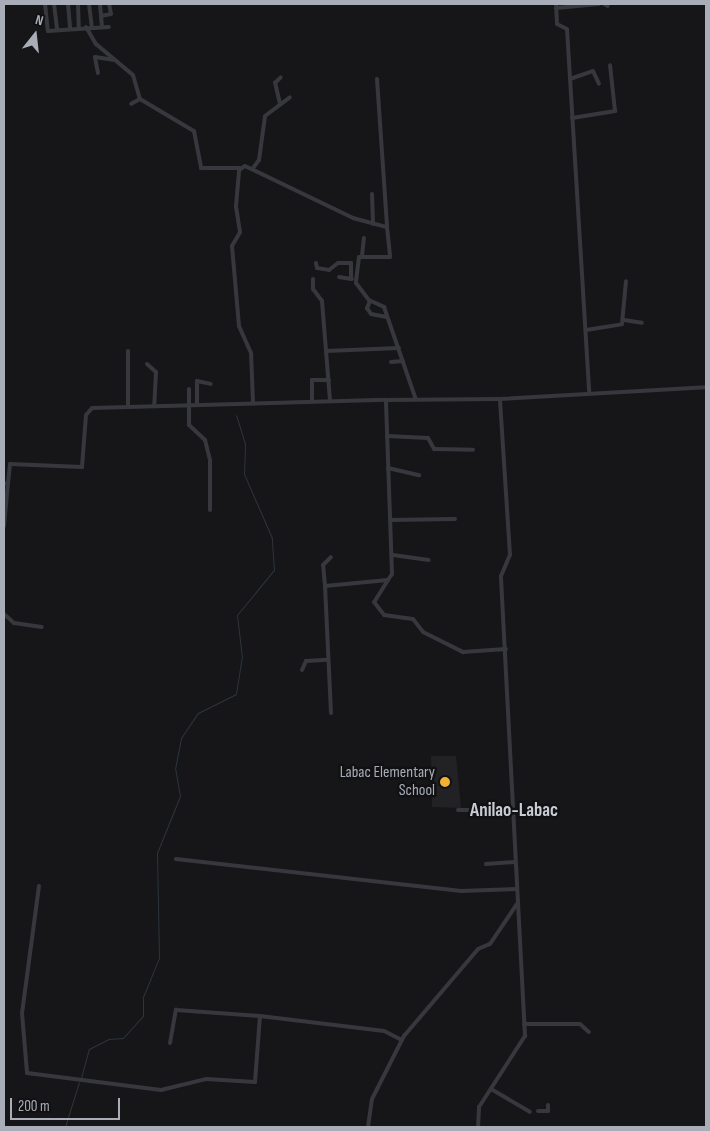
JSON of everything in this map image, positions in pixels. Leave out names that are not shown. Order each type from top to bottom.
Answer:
[{"type":"street","points":[[45,4],[48,30],[109,27]]},
{"type":"street","points":[[54,4],[57,30]]},
{"type":"street","points":[[68,4],[70,29]]},
{"type":"street","points":[[78,4],[79,28]]},
{"type":"street","points":[[89,4],[92,27]]},
{"type":"street","points":[[100,4],[102,26]]},
{"type":"street","points":[[101,16],[111,14],[110,4]]},
{"type":"street","points":[[590,393],[567,29],[557,24],[556,6],[599,4]]},
{"type":"street","points":[[86,27],[113,60],[134,75],[140,99],[194,131],[202,169],[253,168],[373,224],[387,227]]},
{"type":"street","points":[[98,73],[95,57],[113,60]]},
{"type":"street","points":[[572,118],[615,112],[610,65]]},
{"type":"street","points":[[570,79],[593,71],[599,84]]},
{"type":"street","points":[[280,104],[275,83],[281,77]]},
{"type":"street","points":[[354,280],[357,258],[362,256],[390,257],[377,78]]},
{"type":"street","points":[[253,168],[259,160],[265,116],[290,97]]},
{"type":"street","points":[[131,104],[140,99]]},
{"type":"street","points":[[240,168],[236,206],[240,232],[232,246],[239,326],[250,347],[253,402]]},
{"type":"street","points":[[372,194],[373,224]]},
{"type":"street","points":[[362,256],[364,238]]},
{"type":"street","points":[[316,263],[317,268],[329,270],[338,263],[350,263],[354,280],[370,301],[381,303],[399,348],[416,400]]},
{"type":"street","points":[[339,277],[354,280]]},
{"type":"street","points":[[313,279],[313,289],[322,301],[330,400]]},
{"type":"street","points":[[586,330],[620,326],[624,320],[626,281]]},
{"type":"street","points":[[370,301],[367,308],[371,314],[387,317]]},
{"type":"street","points":[[624,320],[642,323]]},
{"type":"street","points":[[326,351],[399,348]]},
{"type":"street","points":[[128,351],[128,405]]},
{"type":"street","points":[[392,362],[403,361]]},
{"type":"street","points":[[147,364],[156,372],[154,405]]},
{"type":"street","points":[[312,401],[312,380],[329,380]]},
{"type":"street","points":[[197,402],[197,381],[211,384]]},
{"type":"street","points":[[4,526],[6,483],[10,464],[82,467],[87,410],[128,405],[197,402],[500,399],[706,386]]},
{"type":"street","points":[[189,389],[187,403],[189,425],[208,446],[210,510]]},
{"type":"street","points":[[500,399],[510,555],[501,576],[525,1036]]},
{"type":"street","points":[[386,400],[393,555],[388,580],[374,602],[384,615],[413,619],[423,632],[462,652],[506,649]]},
{"type":"street","points":[[387,436],[428,438],[434,449],[473,450]]},
{"type":"street","points":[[388,468],[418,475]]},
{"type":"street","points":[[390,520],[455,519]]},
{"type":"street","points":[[393,555],[429,560]]},
{"type":"street","points":[[331,557],[323,565],[331,713]]},
{"type":"street","points":[[325,586],[388,580]]},
{"type":"street","points":[[4,614],[14,623],[42,627]]},
{"type":"street","points":[[302,670],[306,661],[328,660]]},
{"type":"street","points":[[458,810],[513,810]]},
{"type":"street","points":[[176,859],[460,891],[517,889]]},
{"type":"street","points":[[486,864],[515,862]]},
{"type":"street","points":[[39,886],[22,1013],[25,1071],[161,1090],[206,1079],[255,1082],[260,1016]]},
{"type":"street","points":[[368,1127],[372,1100],[402,1040],[478,949],[490,944],[518,904]]},
{"type":"street","points":[[170,1043],[176,1010],[260,1016],[384,1032],[402,1040]]},
{"type":"street","points":[[524,1024],[580,1024],[589,1032]]},
{"type":"street","points":[[478,1127],[479,1107],[525,1036],[530,1025]]},
{"type":"street","points":[[491,1088],[530,1112]]},
{"type":"street","points":[[538,1111],[548,1111],[548,1105]]},
{"type":"shaded area","name":"Labac Elementary School","points":[[431,756],[456,756],[461,808],[432,807]]},
{"type":"waterway","points":[[81,1078],[89,1049],[109,1039],[123,1038],[143,1016],[143,997],[159,958],[157,853],[180,796],[175,769],[181,738],[198,713],[236,694],[242,658],[237,615],[274,570],[272,538],[244,474],[245,444],[236,415]]},
{"type":"waterway","points":[[65,1127],[79,1082]]},
{"type":"place","name":"Labac Elementary School","points":[[445,782]]},
{"type":"district","name":"Anilao-Labac","points":[[514,811]]}]
